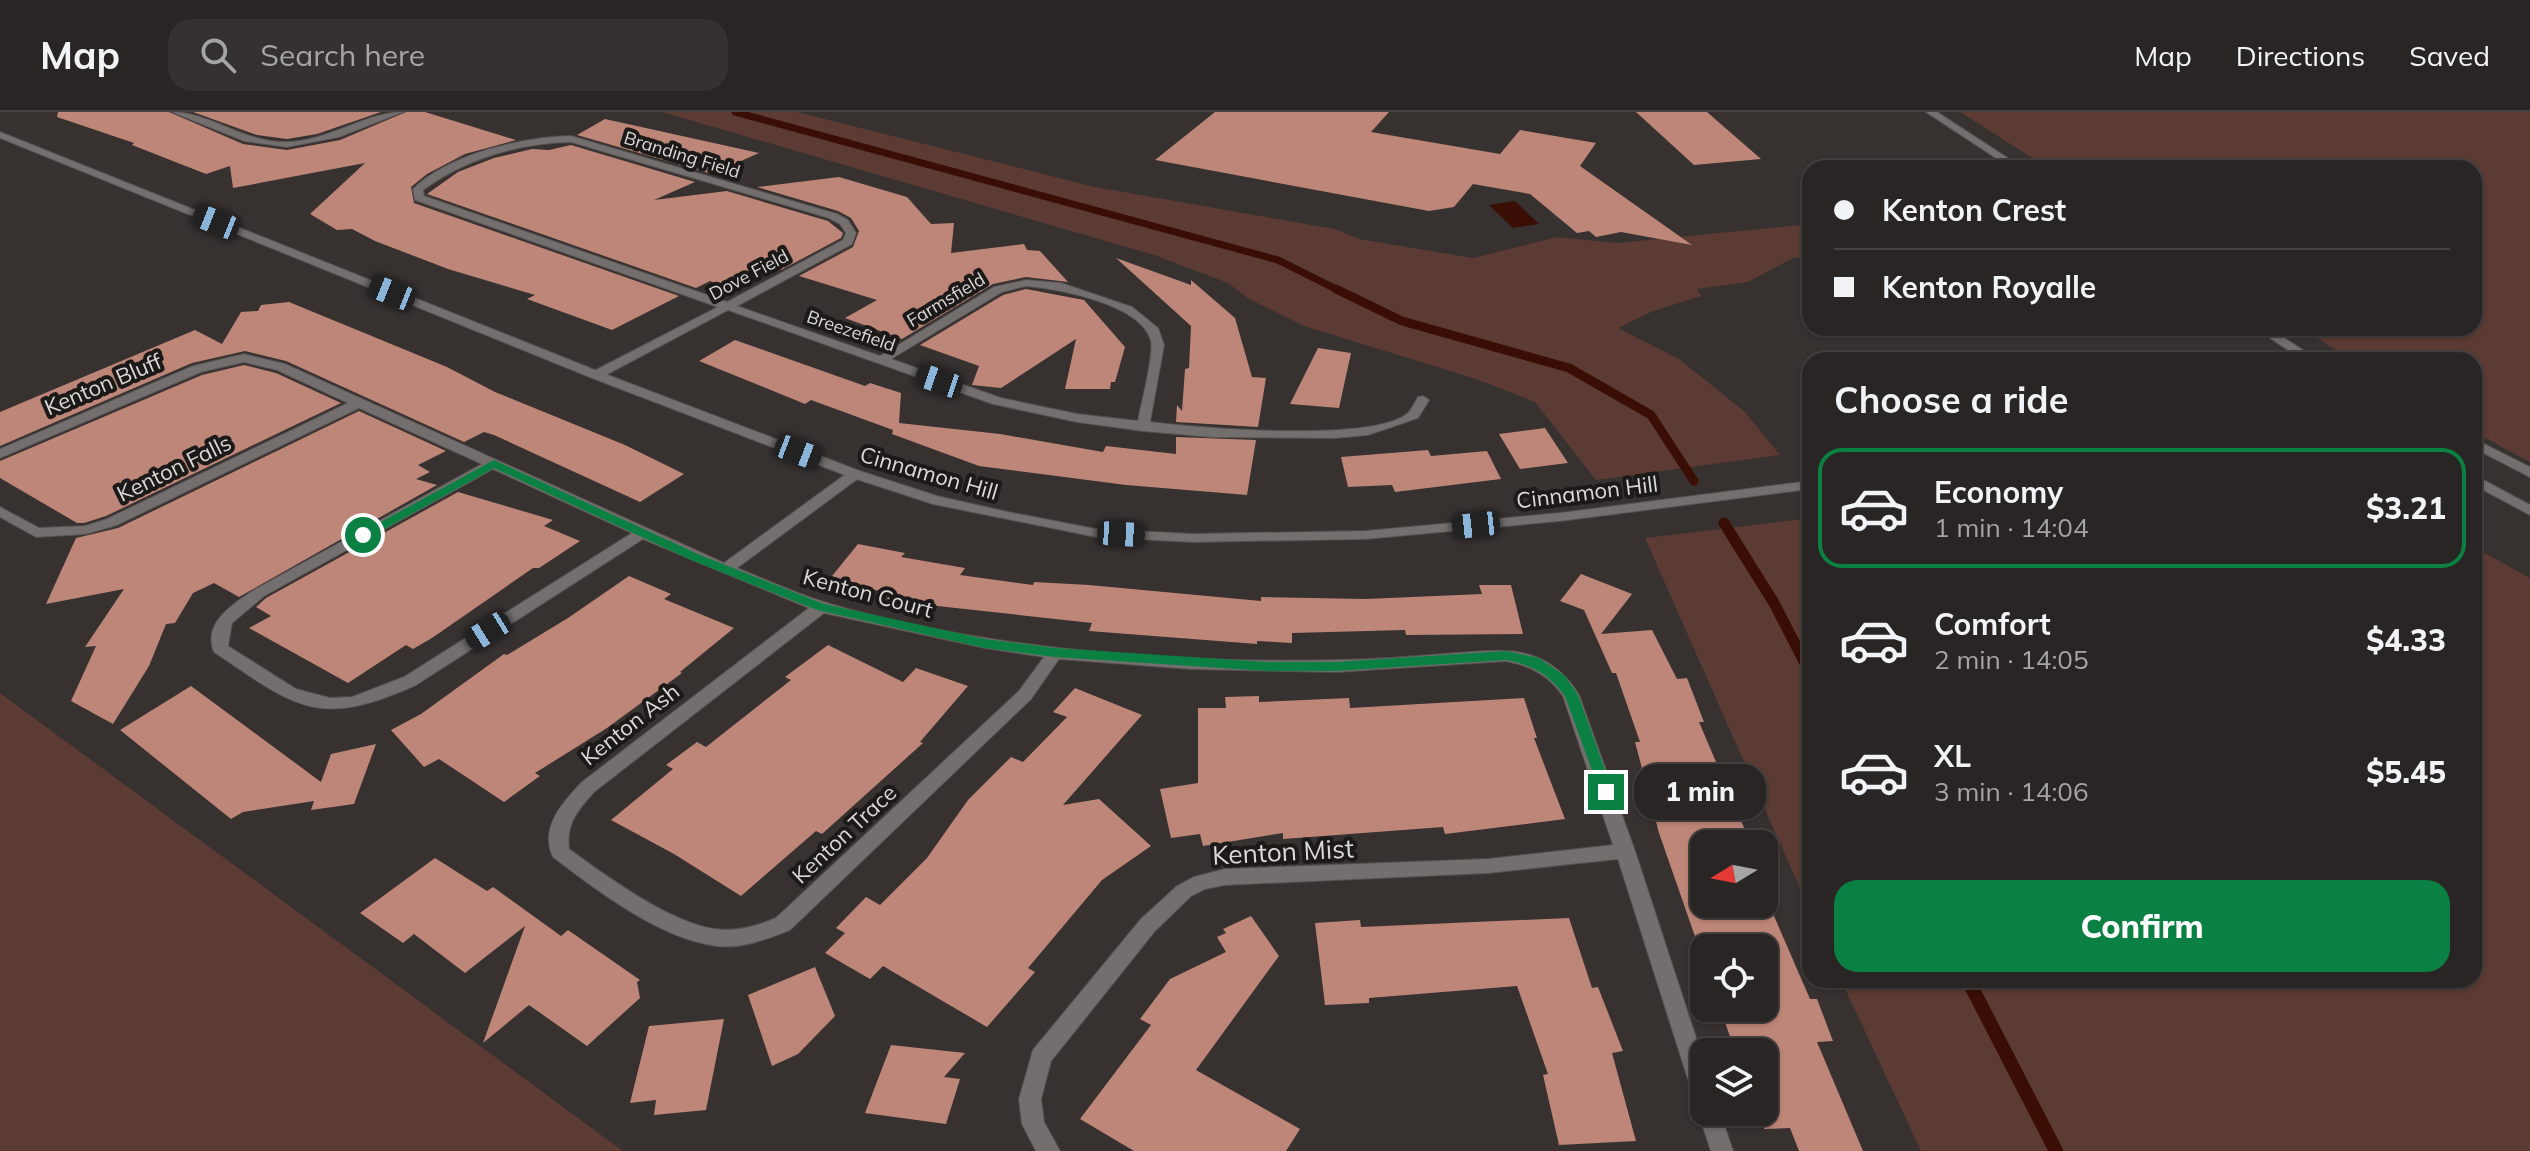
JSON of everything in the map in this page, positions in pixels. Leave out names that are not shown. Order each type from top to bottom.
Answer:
[{"type":"street","points":[[177,112],[262,142],[284,144],[311,142],[398,112]]},
{"type":"street","points":[[1931,112],[2006,160]]},
{"type":"street","name":"Cinnamon Hill","points":[[0,135],[596,375],[855,474],[933,500],[1008,516],[1096,533],[1193,538],[1365,535],[1560,517],[1802,486]]},
{"type":"street","name":"Branding Field","points":[[418,193],[418,189],[436,175],[514,145],[544,139],[571,139],[833,216],[849,228]]},
{"type":"street","name":"Breezefield","points":[[418,193],[419,198],[880,361],[998,401],[1077,418],[1143,427],[1287,435],[1368,431],[1413,415],[1423,400]]},
{"type":"street","name":"Dove Field","points":[[596,375],[848,242],[849,228]]},
{"type":"street","name":"Farmsfield","points":[[880,361],[998,289],[1035,283],[1061,286],[1128,309],[1152,328],[1158,345],[1143,427]]},
{"type":"street","points":[[2274,336],[2299,352]]},
{"type":"street","name":"Kenton Court","points":[[225,360],[258,359],[360,402],[726,569],[821,607],[985,643],[1055,653],[1267,666],[1336,666],[1506,656],[1534,661],[1560,679],[1571,695],[1626,851]]},
{"type":"street","name":"Kenton Bluff","points":[[0,454],[170,379],[225,360]]},
{"type":"street","name":"Kenton Falls","points":[[1,511],[36,533],[86,530],[112,522],[360,402]]},
{"type":"street","points":[[2482,447],[2530,473]]},
{"type":"street","points":[[494,463],[259,593],[228,614],[217,635],[220,648],[309,703],[329,706],[375,698],[410,681],[644,532]]},
{"type":"street","points":[[726,569],[855,474]]},
{"type":"street","points":[[2482,484],[2530,511]]},
{"type":"street","name":"Kenton Ash","points":[[623,894],[560,852],[557,834],[564,812],[588,787],[821,607]]},
{"type":"street","name":"Kenton Trace","points":[[623,894],[688,930],[714,938],[757,935],[783,924],[1025,695],[1055,653]]},
{"type":"street","points":[[1626,851],[1690,1051]]},
{"type":"street","name":"Kenton Mist","points":[[1049,1151],[1033,1124],[1030,1099],[1041,1057],[1148,925],[1184,891],[1201,882],[1225,877],[1488,866],[1626,851]]},
{"type":"street","points":[[1714,1126],[1722,1151]]},
{"type":"shaded area","points":[[662,112],[797,112],[1095,187],[1335,229],[1359,239],[1473,258],[1557,237],[1617,243],[1802,225],[1802,257],[1793,258],[1748,282],[1697,289],[1701,296],[1651,312],[1618,328],[1679,359],[1744,411],[1780,455],[1596,480],[1535,402],[1476,379],[1304,326],[1249,299],[1228,283],[1154,255]]},
{"type":"shaded area","points":[[1960,112],[2530,112],[2530,462],[2482,436],[2482,352],[2339,352],[2314,336],[2482,336],[2482,160],[2035,160]]},
{"type":"shaded area","points":[[1515,201],[1539,224],[1513,228],[1489,205]]},
{"type":"shaded area","points":[[1802,519],[1802,893],[1778,839],[1778,830],[1774,830],[1645,538]]},
{"type":"shaded area","points":[[2482,551],[2530,578],[2530,1151],[1921,1151],[1845,988],[2482,988]]},
{"type":"shaded area","points":[[0,693],[623,1151],[0,1151]]},
{"type":"building","points":[[58,112],[169,112],[243,144],[287,150],[340,140],[406,112],[425,112],[516,140],[465,154],[427,174],[411,187],[414,203],[679,296],[612,330],[527,299],[535,295],[448,269],[352,229],[337,230],[310,214],[365,163],[233,188],[230,166],[206,174],[132,145],[134,143],[57,117]]},
{"type":"building","points":[[193,112],[381,112],[317,134],[287,139],[257,135]]},
{"type":"building","points":[[1215,112],[1389,112],[1371,132],[1500,154],[1520,130],[1596,143],[1580,166],[1692,245],[1621,232],[1596,237],[1589,231],[1577,233],[1530,194],[1473,184],[1454,207],[1429,211],[1155,160]]},
{"type":"building","points":[[1636,112],[1707,112],[1761,159],[1694,165]]},
{"type":"building","points":[[605,119],[759,153],[712,174],[577,135]]},
{"type":"building","points":[[571,145],[695,182],[654,200],[727,191],[828,221],[843,233],[841,238],[781,270],[762,264],[720,285],[710,281],[696,288],[427,194],[458,172],[494,158],[532,149],[549,150]]},
{"type":"building","points":[[839,177],[907,197],[931,224],[954,223],[951,253],[1024,244],[1027,250],[1040,251],[1068,282],[1026,277],[993,284],[902,339],[845,318],[877,300],[799,276],[853,247],[859,231],[851,218],[838,211],[757,187]]},
{"type":"building","points":[[1116,258],[1191,285],[1191,280],[1235,318],[1252,377],[1266,378],[1258,427],[1176,422],[1177,405],[1182,411],[1185,369],[1189,368],[1191,326]]},
{"type":"building","points":[[1026,289],[1084,300],[1125,347],[1110,389],[1065,389],[1076,339],[1001,388],[972,385],[979,366],[920,345],[1003,295]]},
{"type":"building","points":[[289,302],[447,367],[495,392],[625,445],[684,474],[640,502],[494,435],[484,432],[464,442],[286,361],[245,351],[192,363],[0,446],[0,412],[195,330],[222,344],[241,312],[258,311],[261,305]]},
{"type":"building","points":[[735,340],[865,386],[870,383],[901,393],[899,423],[1000,434],[1103,452],[1106,446],[1176,454],[1176,437],[1256,440],[1247,495],[1126,485],[979,466],[892,434],[893,430],[811,400],[805,404],[699,361]]},
{"type":"building","points":[[1318,348],[1351,353],[1339,408],[1290,404]]},
{"type":"building","points":[[244,365],[276,373],[341,403],[106,516],[84,523],[77,523],[0,478],[0,461],[202,375]]},
{"type":"building","points":[[359,411],[446,451],[418,465],[430,472],[416,479],[437,485],[239,597],[214,583],[193,593],[175,623],[166,624],[149,666],[113,724],[71,701],[96,646],[85,647],[124,589],[46,604],[76,538],[118,528]]},
{"type":"building","points":[[1545,428],[1568,463],[1520,469],[1499,434]]},
{"type":"building","points":[[1428,450],[1431,456],[1487,451],[1501,479],[1395,492],[1392,485],[1348,487],[1341,457]]},
{"type":"building","points":[[458,492],[553,520],[544,526],[580,541],[539,568],[533,568],[432,638],[413,649],[406,645],[348,683],[249,628],[271,616],[256,607],[266,598]]},
{"type":"building","points":[[858,544],[905,553],[901,557],[965,568],[960,575],[1033,585],[1034,582],[1089,585],[1261,601],[1261,597],[1365,599],[1482,594],[1479,585],[1511,585],[1523,634],[1406,635],[1405,630],[1292,633],[1292,643],[1257,641],[1257,644],[1089,631],[1092,623],[887,599],[891,593],[828,581]]},
{"type":"building","points":[[1581,574],[1632,594],[1601,634],[1652,630],[1677,679],[1687,678],[1704,722],[1699,722],[1745,830],[1690,830],[1690,918],[1775,918],[1802,981],[1802,988],[1805,988],[1810,999],[1817,999],[1833,1041],[1817,1042],[1863,1151],[1799,1151],[1790,1128],[1764,1129],[1764,1126],[1778,1126],[1778,1038],[1731,1038],[1725,1022],[1778,1022],[1778,934],[1694,934],[1659,833],[1635,742],[1640,742],[1616,673],[1612,673],[1584,610],[1560,601]]},
{"type":"building","points":[[629,576],[671,594],[664,599],[734,628],[682,673],[607,728],[535,773],[540,776],[504,802],[439,759],[424,767],[391,730],[421,714],[504,654],[568,618]]},
{"type":"building","points":[[828,645],[903,682],[916,668],[968,686],[920,742],[923,743],[822,834],[816,831],[741,896],[674,854],[611,820],[673,769],[666,765],[697,742],[706,747],[791,680],[785,677]]},
{"type":"building","points":[[191,686],[321,782],[331,754],[376,744],[354,804],[311,810],[314,801],[243,812],[231,819],[120,730]]},
{"type":"building","points":[[1075,688],[1142,715],[1063,805],[1099,799],[1151,846],[1102,880],[1028,968],[1035,972],[987,1027],[883,966],[870,979],[825,953],[845,933],[836,928],[866,897],[880,905],[927,858],[968,800],[1011,757],[1023,762],[1067,717],[1053,712]]},
{"type":"building","points":[[1259,696],[1259,702],[1349,698],[1350,708],[1524,698],[1537,738],[1534,738],[1565,819],[1445,834],[1443,827],[1283,839],[1283,833],[1203,846],[1200,834],[1171,838],[1160,789],[1198,783],[1198,708],[1226,708],[1225,697]]},
{"type":"building","points":[[435,858],[487,891],[493,887],[561,936],[568,930],[640,980],[637,982],[640,998],[587,1046],[529,1005],[483,1043],[525,926],[465,973],[414,934],[403,943],[360,913]]},
{"type":"building","points":[[1251,916],[1279,956],[1196,1070],[1300,1129],[1286,1151],[1134,1151],[1080,1119],[1151,1025],[1140,1019],[1170,979],[1226,952],[1217,937],[1226,933],[1223,929]]},
{"type":"building","points":[[1569,918],[1592,988],[1598,987],[1623,1051],[1612,1053],[1636,1141],[1559,1145],[1543,1075],[1548,1074],[1517,986],[1369,998],[1369,1003],[1325,1005],[1315,923],[1360,920],[1361,927]]},
{"type":"building","points":[[815,967],[835,1016],[798,1054],[772,1066],[748,995]]},
{"type":"building","points":[[724,1019],[706,1110],[654,1115],[656,1100],[630,1103],[649,1026]]},
{"type":"building","points":[[891,1045],[965,1053],[944,1077],[960,1079],[946,1124],[865,1113]]},
{"type":"waterway","points":[[735,112],[1278,260],[1336,289]]},
{"type":"waterway","points":[[1336,289],[1402,321],[1569,368],[1651,415],[1694,481]]},
{"type":"waterway","points":[[1336,289],[1340,291]]},
{"type":"waterway","points":[[1724,523],[1774,603],[1802,657]]},
{"type":"waterway","points":[[1972,988],[2056,1151]]},
{"type":"route","points":[[363,535],[494,463],[695,557],[821,607],[985,643],[1055,653],[1267,666],[1336,666],[1506,656],[1534,661],[1560,679],[1571,695],[1606,792]]}]
